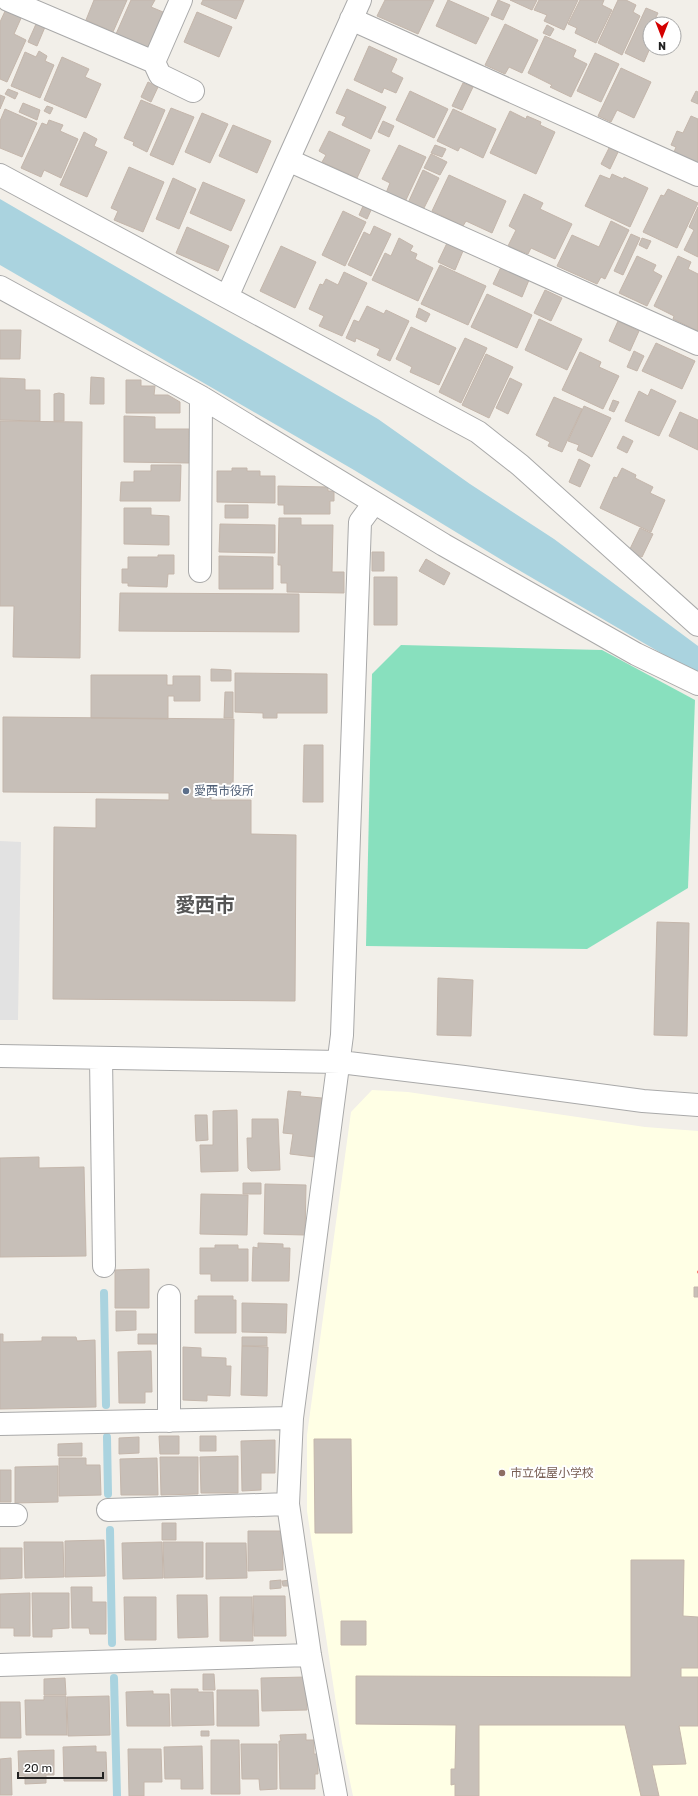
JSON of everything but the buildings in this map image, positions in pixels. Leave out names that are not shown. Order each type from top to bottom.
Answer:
[{"type":"street","points":[[8,0],[154,62],[160,75],[193,91]]},
{"type":"street","points":[[154,62],[181,0]]},
{"type":"street","points":[[227,297],[360,0]]},
{"type":"street","points":[[351,20],[698,175]]},
{"type":"street","points":[[288,160],[698,344]]},
{"type":"street","points":[[0,175],[478,432],[520,466],[698,625]]},
{"type":"street","points":[[0,287],[201,396],[374,503],[636,654],[698,684]]},
{"type":"street","points":[[200,571],[201,396]]},
{"type":"street","points":[[336,1796],[310,1655],[288,1504],[292,1418],[340,1062],[360,522],[374,503]]},
{"type":"street","points":[[0,1056],[340,1062],[464,1076],[643,1101],[698,1105]]},
{"type":"street","points":[[101,1058],[104,1266]]},
{"type":"street","points":[[170,1296],[170,1421]]},
{"type":"street","points":[[0,1424],[292,1418]]},
{"type":"street","points":[[108,1510],[288,1504]]},
{"type":"street","points":[[0,1665],[310,1655]]},
{"type":"shaded area","points":[[0,841],[21,842],[18,1020],[0,1020]]},
{"type":"shaded area","name":"市立佐屋小学校","points":[[372,1090],[408,1092],[645,1127],[698,1131],[698,1796],[353,1796],[342,1743],[307,1511],[307,1435],[351,1112]]},
{"type":"green space","points":[[401,645],[602,650],[695,700],[688,888],[587,949],[366,946],[372,674]]},
{"type":"water","points":[[0,199],[378,419],[470,484],[554,539],[698,646],[698,672],[690,670],[510,565],[354,470],[0,265]]},
{"type":"waterway","points":[[104,1293],[106,1405]]},
{"type":"waterway","points":[[107,1437],[108,1494]]},
{"type":"waterway","points":[[110,1530],[112,1643]]},
{"type":"waterway","points":[[114,1678],[117,1796]]},
{"type":"place","name":"愛西市役所","points":[[186,791]]},
{"type":"place","name":"市立佐屋小学校","points":[[502,1473]]},
{"type":"district","name":"愛西市","points":[[205,905]]}]
